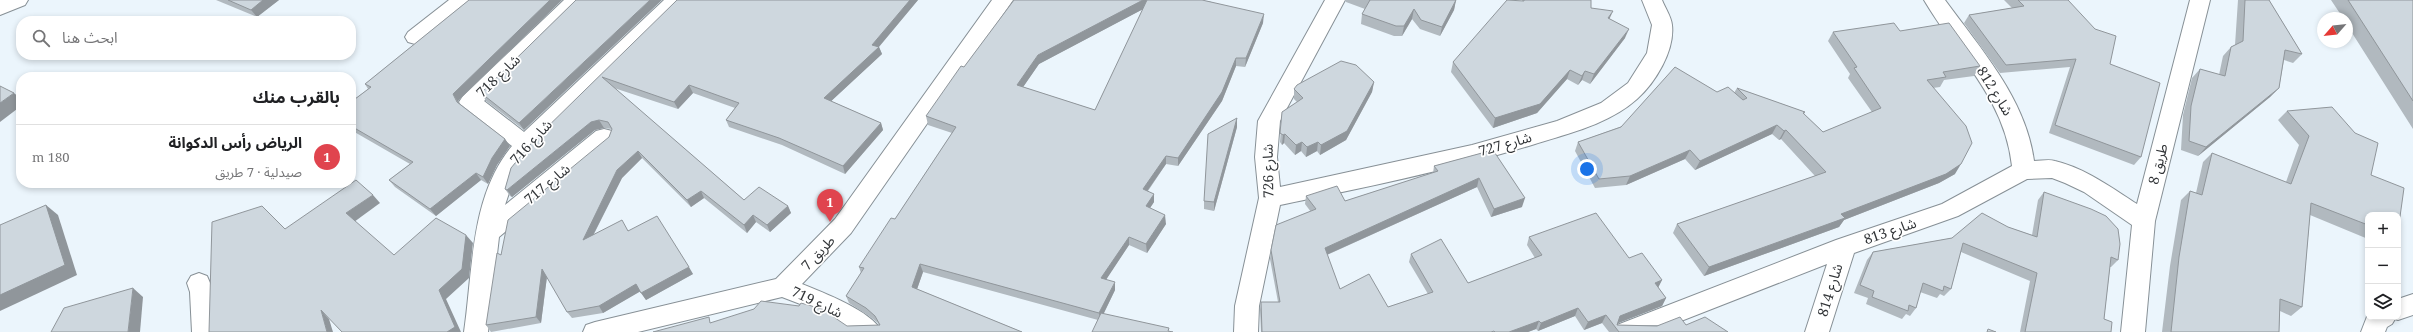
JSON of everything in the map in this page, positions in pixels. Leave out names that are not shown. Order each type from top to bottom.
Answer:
[{"type":"street","points":[[0,8],[18,0]]},
{"type":"street","points":[[415,37],[463,0]]},
{"type":"street","name":"شارع 718","points":[[526,145],[470,102],[576,0]]},
{"type":"street","name":"شارع 716","points":[[476,332],[493,210],[503,177],[513,159],[676,0]]},
{"type":"street","name":"7 طريق","points":[[595,332],[783,287],[802,270],[843,226],[1003,0]]},
{"type":"street","name":"شارع 726","points":[[1246,332],[1247,306],[1270,198],[1266,157],[1268,121],[1335,0]]},
{"type":"street","name":"شارع 727","points":[[1270,198],[1503,146],[1586,120],[1608,109],[1630,94],[1647,73],[1659,50],[1662,26],[1652,0]]},
{"type":"street","name":"شارع 812","points":[[1934,0],[2002,99],[2020,140],[2024,170]]},
{"type":"street","name":"طريق 8","points":[[2134,332],[2144,221],[2200,0]]},
{"type":"street","name":"شارع 717","points":[[490,231],[604,137]]},
{"type":"street","name":"شارع 813","points":[[1626,332],[1844,247],[1950,210],[2024,170],[2054,169],[2073,176],[2092,186],[2144,221]]},
{"type":"street","name":"شارع 814","points":[[1817,332],[1844,247]]},
{"type":"street","points":[[198,283],[202,292],[204,332]]},
{"type":"street","name":"شارع 719","points":[[783,287],[829,305],[870,332]]},
{"type":"street","points":[[2401,309],[2413,304]]},
{"type":"street","points":[[2373,332],[2377,320]]},
{"type":"building","points":[[228,0],[263,0],[251,10]]},
{"type":"building","points":[[469,0],[550,0],[453,94],[457,102],[505,139],[492,158],[483,177],[476,173],[430,209],[389,180],[413,162],[356,129],[356,98],[371,87],[365,84]]},
{"type":"building","points":[[576,0],[650,0],[519,123],[481,93]]},
{"type":"building","points":[[677,0],[910,0],[872,45],[879,47],[824,98],[881,123],[843,166],[779,138],[726,120],[739,103],[689,85],[674,102],[602,77],[744,200],[759,187],[788,206],[767,225],[753,215],[744,225],[701,191],[687,200],[638,151],[617,170],[583,240],[622,220],[628,231],[657,216],[689,267],[641,293],[636,284],[599,306],[567,312],[542,269],[536,317],[486,325],[497,253],[501,255],[508,220],[609,137],[612,129],[608,122],[599,120],[591,122],[507,190],[505,189],[511,168],[534,140]]},
{"type":"building","points":[[1014,0],[1143,0],[1038,55],[1017,85],[1095,110],[1147,0],[1202,0],[1264,14],[1246,58],[1236,58],[1222,92],[1178,158],[1166,156],[1143,189],[1154,194],[1146,206],[1165,215],[1146,244],[1129,237],[1101,278],[1115,282],[1099,313],[920,264],[912,287],[1022,332],[653,332],[709,317],[710,323],[754,309],[761,301],[799,306],[801,303],[822,309],[847,326],[880,325],[875,316],[866,308],[846,296],[864,268],[859,267],[891,218],[895,219],[956,127],[926,116],[961,66],[964,67]]},
{"type":"building","points":[[1370,0],[1456,0],[1442,27],[1421,20],[1414,9],[1404,26],[1396,26],[1362,14]]},
{"type":"building","points":[[1507,0],[1591,0],[1591,8],[1613,11],[1608,18],[1629,29],[1594,74],[1585,71],[1582,76],[1570,70],[1540,104],[1495,118],[1453,62]]},
{"type":"building","points":[[2018,0],[2068,0],[2095,29],[2116,36],[2110,64],[2160,83],[2141,157],[2055,125],[2076,59],[2006,65],[1969,15],[2024,6]]},
{"type":"building","points":[[2245,0],[2269,0],[2302,54],[2285,50],[2279,88],[2206,147],[2189,141],[2191,106],[2200,69],[2225,76],[2231,47],[2243,41]]},
{"type":"building","points":[[2348,0],[2413,0],[2413,101]]},
{"type":"building","points":[[1894,23],[1900,31],[1949,23],[1980,66],[1943,72],[1946,77],[1927,80],[1966,126],[1972,143],[1961,164],[1946,174],[1841,214],[1845,218],[1709,267],[1677,224],[1826,172],[1786,130],[1784,131],[1777,125],[1700,161],[1690,150],[1630,176],[1599,179],[1578,142],[1621,127],[1675,67],[1717,92],[1728,87],[1743,100],[1747,98],[1737,88],[1805,112],[1803,113],[1823,132],[1881,108],[1854,68],[1857,67],[1833,32]]},
{"type":"building","points":[[1341,61],[1356,65],[1374,82],[1347,131],[1321,145],[1318,142],[1307,147],[1302,142],[1296,145],[1285,134],[1283,135],[1280,133],[1282,112],[1303,98],[1294,89],[1297,85]]},
{"type":"building","points":[[0,86],[14,93],[0,103]]},
{"type":"building","points":[[2332,107],[2355,133],[2378,143],[2371,175],[2404,188],[2401,212],[2365,212],[2365,224],[2311,203],[2302,307],[2280,299],[2279,332],[2171,332],[2179,257],[2190,191],[2202,195],[2212,153],[2291,184],[2309,136],[2287,111]]},
{"type":"building","points":[[1237,118],[1214,202],[1204,201],[1208,134]]},
{"type":"building","points":[[1493,150],[1525,198],[1494,209],[1479,178],[1325,248],[1340,289],[1369,274],[1388,307],[1433,292],[1411,254],[1441,239],[1468,283],[1542,255],[1529,237],[1596,213],[1629,258],[1642,253],[1662,280],[1655,283],[1666,298],[1620,316],[1617,325],[1657,326],[1680,317],[1686,325],[1705,317],[1728,332],[1619,332],[1606,315],[1588,322],[1578,308],[1541,323],[1539,321],[1509,332],[1262,332],[1261,302],[1280,302],[1271,250],[1276,225],[1316,209],[1306,196],[1337,186],[1345,201],[1438,171],[1434,166]]},
{"type":"building","points":[[356,180],[373,195],[346,213],[394,255],[436,218],[466,235],[462,269],[439,290],[455,327],[447,332],[342,332],[321,310],[327,332],[209,332],[212,222],[262,206],[285,229],[344,188],[356,188]]},
{"type":"building","points":[[2044,192],[2106,216],[2118,229],[2120,244],[2118,260],[2111,257],[2104,319],[2112,322],[2111,332],[2025,332],[2037,273],[1963,243],[1951,289],[1944,286],[1943,291],[1923,283],[1916,308],[1909,305],[1908,311],[1872,297],[1874,291],[1860,285],[1873,252],[1952,238],[1982,213],[2008,227],[2037,237]]},
{"type":"building","points":[[46,205],[65,265],[0,295],[0,225]]},
{"type":"building","points":[[133,288],[128,332],[51,332],[64,308]]},
{"type":"building","points":[[1101,313],[1169,328],[1168,331],[1173,332],[1092,332]]},
{"type":"building","points":[[1988,329],[1996,332],[1987,332]]},
{"type":"place","name":"الرياض رأس الدكوانة","points":[[830,222]]}]
